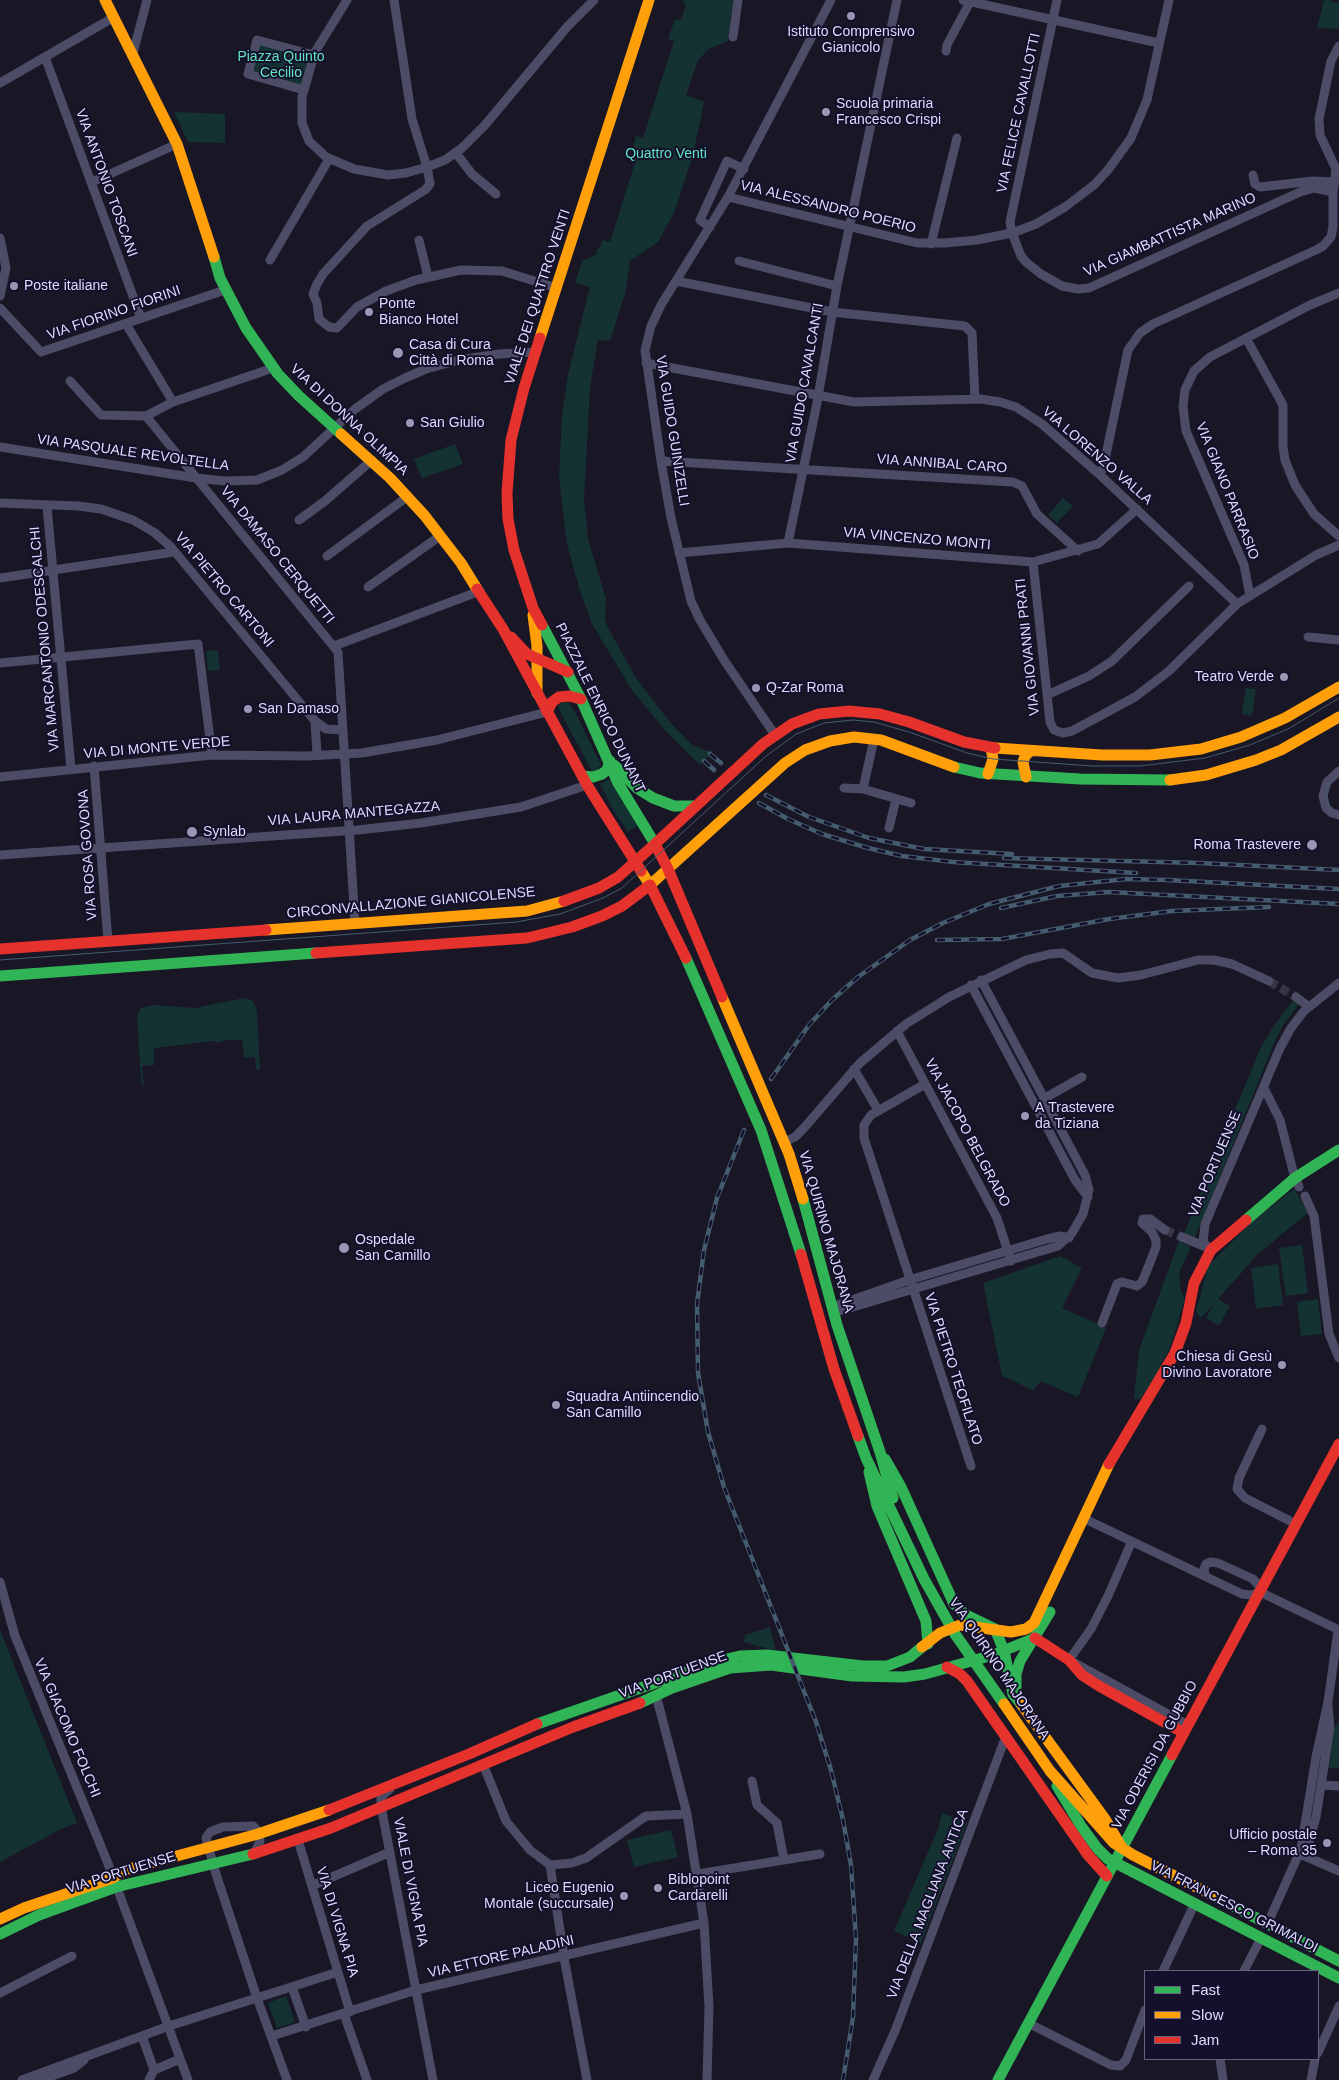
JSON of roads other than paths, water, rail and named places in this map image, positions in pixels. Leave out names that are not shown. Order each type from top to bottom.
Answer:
[{"type":"main road","name":"VIA DI DONNA OLIMPIA","points":[[104,0],[133,53],[177,144],[225,290],[246,328],[273,368],[299,396],[372,460],[407,497],[440,536],[480,591],[502,629]]},
{"type":"main road","name":"VIALE DEI QUATTRO VENTI","points":[[532,608],[512,544],[507,508],[510,449],[515,422],[649,0]]},
{"type":"main road","name":"PIAZZALE ENRICO DUNANT","points":[[532,608],[536,633],[537,693]]},
{"type":"main road","name":"PIAZZALE ENRICO DUNANT","points":[[532,608],[568,672],[623,791],[668,869]]},
{"type":"main road","points":[[502,629],[524,651],[568,672]]},
{"type":"main road","points":[[502,629],[585,780],[650,885]]},
{"type":"main road","points":[[516,642],[523,644],[529,642],[536,633]]},
{"type":"main road","name":"CIRCONVALLAZIONE GIANICOLENSE","points":[[0,949],[500,914],[542,908],[599,888],[618,877],[745,760],[775,735],[792,724],[814,716],[834,712],[861,711],[898,718],[964,742],[990,748],[1135,756],[1205,748],[1266,728],[1339,687]]},
{"type":"main road","points":[[547,712],[552,702],[559,697],[569,696],[581,699]]},
{"type":"main road","points":[[0,976],[527,938],[572,927],[622,906],[650,885],[756,787],[793,757],[811,747],[830,741],[854,738],[874,739],[894,744],[962,769],[988,774],[1143,781],[1200,776],[1270,755],[1339,717]]},
{"type":"main road","points":[[988,774],[993,761],[990,748]]},
{"type":"main road","points":[[1026,777],[1023,762],[1025,756],[1030,751]]},
{"type":"main road","points":[[585,780],[602,774],[610,761],[632,784],[648,796],[670,805],[695,806]]},
{"type":"main road","name":"VIA QUIRINO MAJORANA","points":[[668,869],[784,1142],[805,1206],[833,1310],[880,1452],[901,1528]]},
{"type":"main road","name":"VIA QUIRINO MAJORANA","points":[[650,885],[676,936],[761,1130],[784,1196],[817,1316],[866,1458],[924,1579],[949,1626],[1050,1771],[1108,1837],[1122,1849]]},
{"type":"main road","points":[[761,1130],[775,1141],[784,1142]]},
{"type":"main road","points":[[1210,1250],[1339,1150]]},
{"type":"main road","points":[[784,1196],[792,1194],[799,1198],[805,1206]]},
{"type":"main road","name":"VIA PORTUENSE","points":[[0,1919],[24,1908],[72,1893],[115,1883],[210,1855],[258,1834],[339,1806],[557,1716],[727,1659],[767,1654],[863,1666],[880,1666],[902,1660],[928,1644],[943,1631],[962,1625],[1017,1632],[1032,1625],[1042,1611],[1115,1451],[1175,1353],[1186,1323],[1194,1283],[1210,1250]]},
{"type":"main road","points":[[817,1316],[833,1310]]},
{"type":"main road","name":"VIA ODERISI DA GUBBIO","points":[[998,2080],[1339,1444]]},
{"type":"main road","points":[[880,1452],[901,1487],[928,1552],[954,1604],[966,1616],[995,1629],[1004,1652],[1011,1690],[1105,1819],[1122,1849]]},
{"type":"main road","name":"VIA QUIRINO MAJORANA","points":[[866,1458],[877,1506],[922,1613],[927,1627],[928,1644]]},
{"type":"main road","name":"VIA PORTUENSE","points":[[210,1855],[254,1854],[298,1840],[565,1730],[724,1670],[749,1665],[770,1665],[852,1676],[883,1678],[916,1676],[1004,1652],[1035,1638],[1057,1597],[1063,1578],[1066,1557]]},
{"type":"main road","points":[[922,1613],[932,1615],[950,1608],[954,1604]]},
{"type":"main road","points":[[1020,1704],[1016,1685],[1017,1668],[1024,1653],[1035,1638],[1069,1660],[1082,1675],[1093,1683],[1186,1729]]},
{"type":"main road","points":[[947,1668],[960,1674],[967,1680],[1088,1855],[1108,1876]]},
{"type":"main road","name":"VIA QUIRINO MAJORANA","points":[[1050,1771],[1080,1826],[1101,1853],[1115,1863]]},
{"type":"main road","name":"VIA FRANCESCO GRIMALDI","points":[[1122,1849],[1339,1961]]},
{"type":"main road","name":"VIA FRANCESCO GRIMALDI","points":[[1115,1863],[1339,1978]]},
{"type":"main road","name":"VIA PORTUENSE","points":[[0,1934],[39,1915],[115,1883]]},
{"type":"street","points":[[133,53],[147,0]]},
{"type":"street","points":[[347,0],[314,55],[304,90],[301,118],[306,135],[315,148],[329,159],[346,167],[382,175],[406,173],[427,167],[456,153],[475,136],[562,34],[594,0]]},
{"type":"street","points":[[394,0],[412,119],[430,182],[428,188],[367,226],[323,274],[313,294],[317,303],[318,318],[329,328],[337,328],[362,303],[398,286],[461,270],[506,272],[557,288]]},
{"type":"street","points":[[733,37],[738,0]]},
{"type":"street","points":[[710,227],[700,220],[727,160],[744,169],[831,0]]},
{"type":"street","name":"VIA GUIDO CAVALCANTI","points":[[788,543],[818,396],[837,286],[897,0]]},
{"type":"street","name":"VIA FELICE CAVALLOTTI","points":[[1012,232],[1010,222],[1057,0]]},
{"type":"street","name":"VIA ALESSANDRO POERIO","points":[[728,197],[902,241],[931,244],[961,242],[1012,232],[1036,224],[1065,207],[1094,185],[1120,155],[1134,133],[1145,106],[1169,0]]},
{"type":"street","points":[[946,51],[967,1],[1159,43]]},
{"type":"street","points":[[0,83],[114,18]]},
{"type":"street","points":[[304,90],[248,74],[257,40],[314,55]]},
{"type":"street","points":[[1100,474],[1103,469],[1128,350],[1136,337],[1153,324],[1323,246],[1328,241],[1333,232],[1333,192],[1336,169],[1320,135],[1318,119],[1331,61],[1339,46]]},
{"type":"street","name":"VIA ANTONIO TOSCANI","points":[[45,57],[142,318]]},
{"type":"street","points":[[931,244],[957,138]]},
{"type":"street","points":[[92,182],[177,144]]},
{"type":"street","points":[[456,153],[472,174],[496,194]]},
{"type":"street","points":[[270,260],[329,159]]},
{"type":"street","name":"VIA GUIDO GUINIZELLI","points":[[744,169],[651,326],[646,346],[646,363],[661,461],[688,593],[697,616],[724,660],[775,735]]},
{"type":"street","points":[[1253,175],[1255,184],[1260,187],[1313,181],[1334,182]]},
{"type":"street","name":"VIA GIAMBATTISTA MARINO","points":[[1012,232],[1021,256],[1033,269],[1062,286],[1072,289],[1084,289],[1300,192],[1314,188],[1333,192]]},
{"type":"street","points":[[0,238],[6,268],[0,296]]},
{"type":"street","points":[[420,240],[428,277]]},
{"type":"street","points":[[739,261],[837,286]]},
{"type":"street","points":[[676,281],[832,312],[966,327],[972,333],[975,399]]},
{"type":"street","name":"VIA FIORINO FIORINI","points":[[0,308],[41,352],[225,290]]},
{"type":"street","name":"VIA GIANO PARRASIO","points":[[1250,596],[1244,565],[1186,431],[1182,406],[1187,384],[1200,365],[1210,357],[1339,293]]},
{"type":"street","points":[[126,324],[173,402]]},
{"type":"street","points":[[1246,338],[1283,405],[1283,447],[1287,466],[1296,489],[1314,514],[1339,536]]},
{"type":"street","name":"VIA PASQUALE REVOLTELLA","points":[[0,447],[196,478],[241,482],[257,480],[271,475],[308,453],[355,409],[397,382],[426,369],[474,357],[536,352]]},
{"type":"street","name":"VIA LORENZO VALLA","points":[[646,363],[860,403],[975,399],[1004,402],[1022,410],[1042,424],[1100,474],[1237,604]]},
{"type":"street","points":[[70,381],[101,415],[146,416],[173,402],[273,368]]},
{"type":"street","name":"VIA DAMASO CERQUETTI","points":[[146,416],[334,646],[339,657],[355,923]]},
{"type":"street","points":[[299,520],[325,502],[372,460]]},
{"type":"street","points":[[661,461],[803,469]]},
{"type":"street","name":"VIA ANNIBAL CARO","points":[[803,469],[1016,483],[1022,486],[1037,514],[1078,550]]},
{"type":"street","points":[[327,556],[407,497]]},
{"type":"street","name":"VIA PIETRO CARTONI","points":[[0,503],[90,507],[124,516],[155,533],[174,552],[316,721]]},
{"type":"street","name":"VIA MARCANTONIO ODESCALCHI","points":[[47,506],[71,769]]},
{"type":"street","name":"VIA VINCENZO MONTI","points":[[679,553],[788,543],[1033,562],[1098,544],[1137,509]]},
{"type":"street","points":[[368,587],[440,536]]},
{"type":"street","points":[[1237,604],[1316,555],[1339,545]]},
{"type":"street","points":[[0,578],[174,552]]},
{"type":"street","name":"VIA GIOVANNI PRATI","points":[[1033,562],[1050,722],[1053,729],[1063,733],[1072,731],[1135,697],[1169,671],[1237,604]]},
{"type":"street","points":[[1047,695],[1089,676],[1112,661],[1189,586]]},
{"type":"street","points":[[334,646],[480,591]]},
{"type":"street","points":[[1308,637],[1339,640]]},
{"type":"street","points":[[0,663],[198,644],[212,755]]},
{"type":"street","points":[[344,755],[437,740],[547,712]]},
{"type":"street","points":[[316,721],[326,729],[343,730]]},
{"type":"street","points":[[316,721],[317,755]]},
{"type":"street","points":[[863,789],[874,739]]},
{"type":"street","name":"VIA DI MONTE VERDE","points":[[0,777],[212,755],[344,755]]},
{"type":"street","name":"VIA ROSA GOVONA","points":[[94,766],[108,941]]},
{"type":"street","points":[[1339,771],[1327,782],[1323,796],[1326,808],[1332,813],[1339,815]]},
{"type":"street","name":"VIA LAURA MANTEGAZZA","points":[[0,855],[349,831],[444,820],[521,806],[585,780]]},
{"type":"street","points":[[844,788],[863,789],[910,803]]},
{"type":"street","points":[[889,828],[896,799]]},
{"type":"street","points":[[784,1142],[794,1138],[854,1069],[897,1030],[933,1006],[971,985],[1026,960],[1056,953],[1069,956],[1092,973],[1109,978],[1133,977],[1194,961],[1210,960],[1232,964],[1269,981]]},
{"type":"street","points":[[833,1310],[913,1290],[1058,1246],[1069,1238],[1082,1218],[1089,1190],[1087,1179],[981,980]]},
{"type":"street","name":"VIA PORTUENSE","points":[[1210,1250],[1203,1242],[1204,1224],[1287,1034],[1308,1006],[1339,983]]},
{"type":"street","points":[[971,985],[1075,1180],[1088,1196]]},
{"type":"street","points":[[1296,997],[1308,1006]]},
{"type":"street","name":"VIA JACOPO BELGRADO","points":[[897,1030],[997,1218],[1011,1260]]},
{"type":"street","points":[[854,1069],[878,1110],[925,1084]]},
{"type":"street","points":[[1038,1111],[1047,1102],[1082,1077]]},
{"type":"street","points":[[1264,1088],[1280,1120],[1297,1183]]},
{"type":"street","name":"VIA PIETRO TEOFILATO","points":[[878,1110],[866,1121],[864,1138],[970,1466]]},
{"type":"street","points":[[1305,1196],[1314,1216],[1329,1334],[1339,1358]]},
{"type":"street","points":[[1102,1323],[1117,1284],[1122,1282],[1137,1286],[1142,1282],[1155,1250],[1156,1240],[1152,1232],[1142,1223],[1143,1219],[1150,1219],[1165,1230]]},
{"type":"street","points":[[833,1310],[909,1280],[1055,1237],[1069,1238]]},
{"type":"street","points":[[1182,1237],[1210,1250]]},
{"type":"street","points":[[1262,1429],[1239,1478],[1238,1489],[1243,1496],[1296,1524]]},
{"type":"street","points":[[1083,1518],[1242,1594],[1252,1595],[1260,1592],[1338,1630],[1328,1702],[1322,1724],[1300,1854],[1267,1925]]},
{"type":"street","points":[[1069,1660],[1091,1628],[1108,1596],[1132,1541]]},
{"type":"street","points":[[1205,1575],[1204,1569],[1206,1564],[1210,1562],[1218,1563],[1253,1579],[1260,1586],[1260,1592]]},
{"type":"street","name":"VIA GIACOMO FOLCHI","points":[[0,1582],[15,1636],[115,1883],[188,2080]]},
{"type":"street","points":[[656,1695],[687,1814],[698,1874],[704,1923],[709,2007],[707,2080]]},
{"type":"street","points":[[1300,1854],[1308,1846],[1310,1840],[1322,1785],[1330,1724],[1328,1702]]},
{"type":"street","name":"VIA DELLA MAGLIANA ANTICA","points":[[873,2080],[895,2031],[1006,1736]]},
{"type":"street","points":[[483,1764],[506,1821],[530,1850],[550,1865],[572,1863],[586,1858],[646,1816],[687,1814]]},
{"type":"street","points":[[381,1806],[382,1795],[406,1778]]},
{"type":"street","points":[[752,1781],[757,1804],[777,1823],[784,1860]]},
{"type":"street","points":[[1322,1785],[1339,1786]]},
{"type":"street","name":"VIALE DI VIGNA PIA","points":[[381,1806],[433,2080]]},
{"type":"street","points":[[254,1854],[258,1848],[258,1834],[256,1827],[251,1825],[223,1827],[207,1836],[210,1855],[257,1998],[287,2080]]},
{"type":"street","name":"VIA DI VIGNA PIA","points":[[298,1840],[338,1972],[347,2013],[367,2080]]},
{"type":"street","points":[[316,1884],[390,1852]]},
{"type":"street","points":[[698,1874],[820,1854]]},
{"type":"street","points":[[1300,1854],[1339,1871]]},
{"type":"street","points":[[550,1865],[564,1956],[587,2080]]},
{"type":"street","points":[[1162,1970],[1195,1903]]},
{"type":"street","name":"VIA ETTORE PALADINI","points":[[272,2036],[306,2027],[416,1990],[704,1923]]},
{"type":"street","points":[[1245,1970],[1261,1938]]},
{"type":"street","points":[[0,1993],[72,1956]]},
{"type":"street","points":[[22,2080],[168,2026],[338,1972]]},
{"type":"street","points":[[292,1987],[306,2027]]},
{"type":"street","points":[[1319,2051],[1339,2006]]},
{"type":"street","points":[[1028,2023],[1111,2065],[1120,2066],[1126,2060],[1144,2013]]},
{"type":"street","points":[[142,2036],[154,2070]]},
{"type":"street","points":[[41,2080],[74,2068],[88,2057]]},
{"type":"street","points":[[149,2080],[154,2070],[180,2059]]},
{"type":"street","points":[[1220,2060],[1223,2080]]},
{"type":"street","points":[[1311,2080],[1316,2060]]},
{"type":"tunnel","points":[[1269,981],[1296,997]]},
{"type":"tunnel","points":[[1165,1230],[1182,1237]]},
{"type":"tram line","points":[[0,960],[516,922],[560,914],[603,898],[622,888],[766,756],[796,734],[824,723],[853,720],[874,722],[912,733],[967,753],[993,759],[1093,766],[1140,766],[1205,758],[1250,745],[1290,728],[1339,698]]},
{"type":"tram line","points":[[1339,774],[1329,783],[1326,796],[1329,807],[1339,818]]},
{"type":"railway","points":[[710,754],[721,763]]},
{"type":"railway","points":[[704,761],[714,770]]},
{"type":"railway","points":[[766,795],[809,817],[869,838],[924,849],[1012,854]]},
{"type":"railway","points":[[759,803],[788,819],[822,834],[902,856],[953,862],[1136,873]]},
{"type":"railway","points":[[1004,858],[1199,863],[1339,870]]},
{"type":"railway","points":[[771,1079],[809,1025],[832,1000],[858,977],[910,940],[943,923],[989,904],[1059,886],[1126,879],[1339,889]]},
{"type":"railway","points":[[1001,908],[1057,896],[1109,892],[1339,904]]},
{"type":"railway","points":[[937,940],[1002,939],[1109,919],[1172,911],[1269,907]]},
{"type":"railway","points":[[744,1130],[717,1198],[704,1250],[697,1304],[698,1373],[708,1432],[724,1487],[816,1722],[831,1770],[843,1820],[851,1865],[856,1939],[853,2017],[843,2080]]},
{"type":"place","name":"Istituto Comprensivo Gianicolo","points":[[851,16]]},
{"type":"place","name":"Scuola primaria Francesco Crispi","points":[[826,112]]},
{"type":"place","name":"Poste italiane","points":[[14,286]]},
{"type":"place","name":"Ponte Bianco Hotel","points":[[369,312]]},
{"type":"place","name":"Casa di Cura Città di Roma","points":[[398,353]]},
{"type":"place","name":"San Giulio","points":[[410,423]]},
{"type":"place","name":"Teatro Verde","points":[[1284,677]]},
{"type":"place","name":"Q-Zar Roma","points":[[756,688]]},
{"type":"place","name":"San Damaso","points":[[248,709]]},
{"type":"place","name":"Synlab","points":[[192,832]]},
{"type":"place","name":"Roma Trastevere","points":[[1312,845]]},
{"type":"place","name":"A Trastevere da Tiziana","points":[[1025,1116]]},
{"type":"place","name":"Ospedale San Camillo","points":[[344,1248]]},
{"type":"place","name":"Chiesa di Gesù Divino Lavoratore","points":[[1282,1365]]},
{"type":"place","name":"Squadra Antiincendio San Camillo","points":[[556,1405]]},
{"type":"place","name":"Ufficio postale – Roma 35","points":[[1327,1843]]},
{"type":"place","name":"Biblopoint Cardarelli","points":[[658,1888]]},
{"type":"place","name":"Liceo Eugenio Montale (succursale)","points":[[624,1896]]},
{"type":"park label","name":"Piazza Quinto Cecilio","points":[[281,66]]},
{"type":"park label","name":"Quattro Venti","points":[[666,154]]}]
